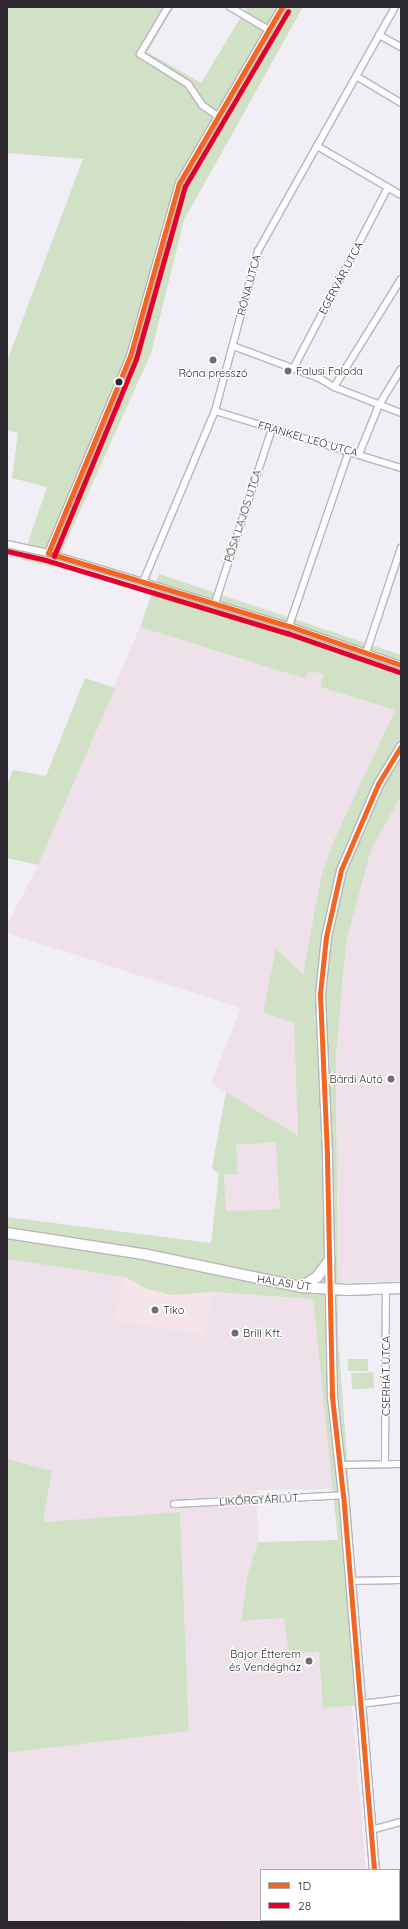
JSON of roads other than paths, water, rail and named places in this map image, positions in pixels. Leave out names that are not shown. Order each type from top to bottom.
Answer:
[{"type":"main road","name":"HALASI ÚT","points":[[7,1233],[143,1254],[302,1287],[330,1290],[401,1288]]},
{"type":"main road","points":[[302,1287],[317,1277],[330,1260]]},
{"type":"street","points":[[168,7],[140,54],[188,84],[202,105],[218,116]]},
{"type":"street","points":[[230,7],[269,30]]},
{"type":"street","points":[[48,553],[130,356],[179,184],[282,7]]},
{"type":"street","name":"RÓNA UTCA","points":[[143,582],[215,411],[258,251],[395,7]]},
{"type":"street","points":[[379,34],[401,47]]},
{"type":"street","points":[[356,76],[401,103]]},
{"type":"street","points":[[317,146],[401,195]]},
{"type":"street","name":"EGERVÁR UTCA","points":[[293,369],[388,187]]},
{"type":"street","points":[[334,388],[401,279]]},
{"type":"street","points":[[233,346],[319,378],[334,388],[401,413]]},
{"type":"street","points":[[359,454],[380,405],[401,369]]},
{"type":"street","name":"FRANKEL LEÓ UTCA","points":[[215,411],[401,468]]},
{"type":"street","name":"PÓSA LAJOS UTCA","points":[[215,603],[272,429]]},
{"type":"street","points":[[289,626],[349,451]]},
{"type":"street","points":[[7,544],[48,553],[215,603],[289,626],[401,666]]},
{"type":"street","points":[[366,653],[401,548]]},
{"type":"street","points":[[374,1869],[343,1496],[332,1397],[330,1260],[320,994],[326,937],[349,848],[378,784],[401,746]]},
{"type":"street","name":"CSERHÁT UTCA","points":[[385,1464],[386,1289]]},
{"type":"street","points":[[339,1465],[401,1464]]},
{"type":"street","name":"LIKŐRGYÁRI ÚT","points":[[174,1504],[343,1496]]},
{"type":"street","points":[[350,1581],[401,1580]]},
{"type":"street","points":[[360,1704],[401,1699]]},
{"type":"street","points":[[371,1830],[401,1822]]},
{"type":"place","name":"Róna presszó","points":[[213,360]]},
{"type":"place","name":"Falusi Faloda","points":[[288,371]]},
{"type":"place","name":"Bárdi Autó","points":[[391,1079]]},
{"type":"place","name":"Tiko","points":[[155,1310]]},
{"type":"place","name":"Brill Kft.","points":[[235,1333]]},
{"type":"place","name":"Bajor Étterem és Vendégház","points":[[309,1661]]}]
